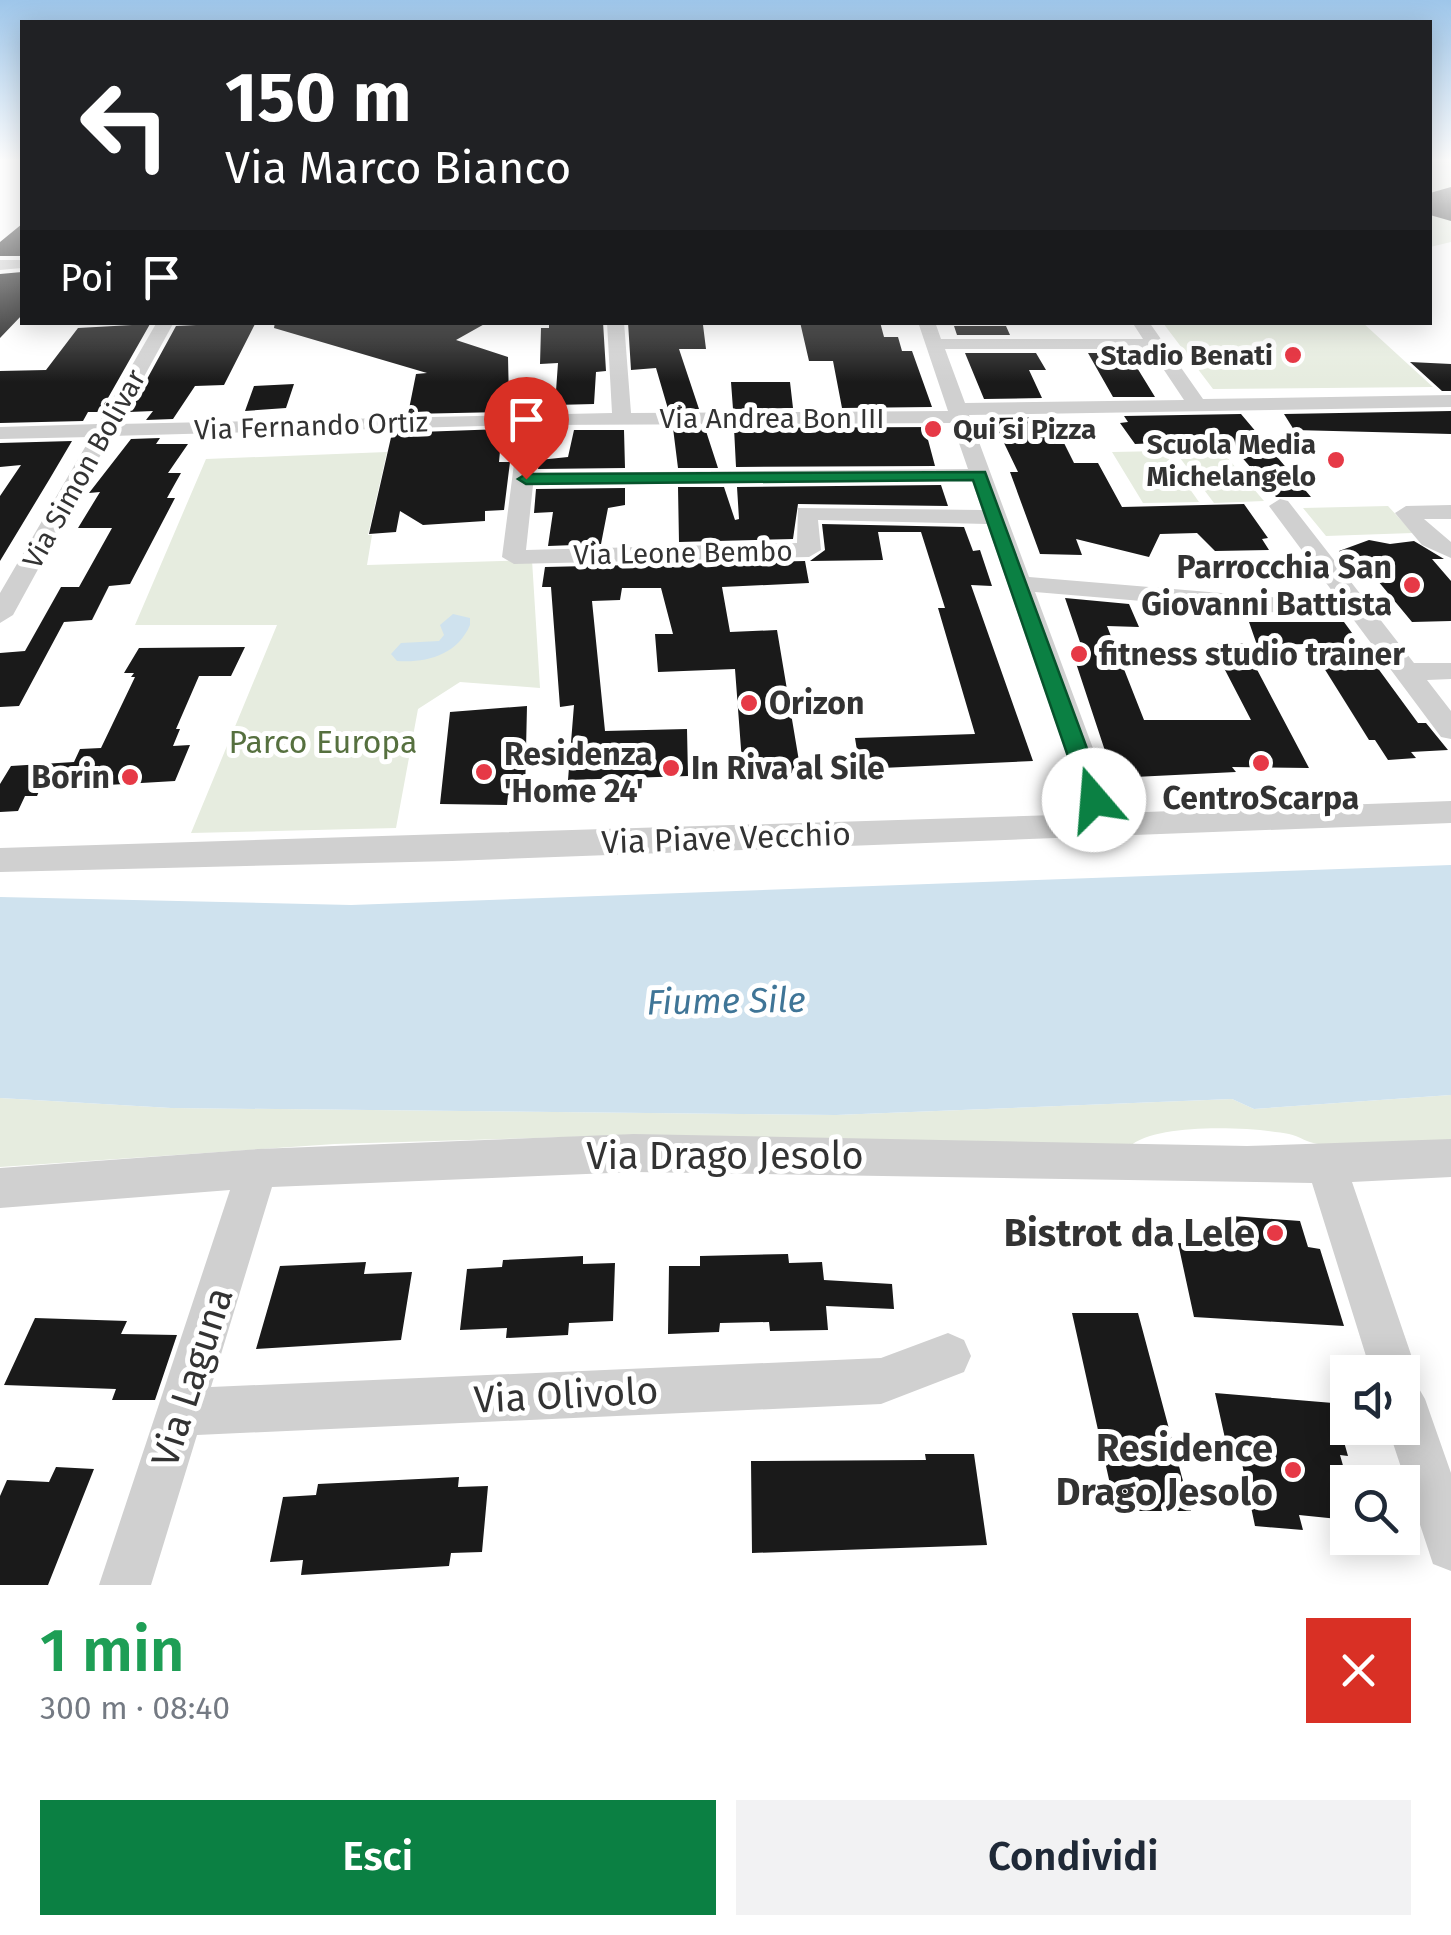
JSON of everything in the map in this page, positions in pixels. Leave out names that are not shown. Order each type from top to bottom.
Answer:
[{"type":"street","name":"Via Simon Bolivar","points":[[0,615],[108,431],[164,325]]},
{"type":"street","name":"Via Andrea Bon III","points":[[615,325],[622,419],[1451,401]]},
{"type":"street","points":[[927,325],[1105,824]]},
{"type":"street","points":[[1142,325],[1197,404]]},
{"type":"street","points":[[934,344],[1155,344]]},
{"type":"street","name":"Via Fernando Ortiz","points":[[0,433],[525,418],[622,419]]},
{"type":"street","points":[[525,418],[526,479],[979,476]]},
{"type":"street","name":"Via Leone Bembo","points":[[526,479],[514,557],[809,550],[806,513],[993,517]]},
{"type":"street","points":[[1280,506],[1451,730]]},
{"type":"street","points":[[1450,550],[1430,540],[1406,513],[1451,512]]},
{"type":"street","points":[[1019,584],[1363,612]]},
{"type":"street","points":[[1408,672],[1451,671]]},
{"type":"street","name":"Via Piave Vecchio","points":[[0,860],[452,849],[1451,812]]},
{"type":"street","name":"Via Drago Jesolo","points":[[0,1188],[258,1168],[636,1153],[1327,1167],[1451,1158]]},
{"type":"street","points":[[1327,1167],[1388,1355]]},
{"type":"street","name":"Via Laguna","points":[[125,1585],[258,1168]]},
{"type":"street","name":"Via Olivolo","points":[[180,1412],[881,1381],[948,1356]]},
{"type":"street","points":[[1417,1445],[1451,1546]]},
{"type":"green space","points":[[1432,234],[1451,234],[1451,242],[1432,247]]},
{"type":"green space","name":"Stadio Benati","points":[[1165,325],[1365,325],[1433,387],[1213,389]]},
{"type":"green space","points":[[1220,449],[1264,501],[1214,503],[1174,450]]},
{"type":"green space","points":[[1163,451],[1199,502],[1143,503],[1112,452]]},
{"type":"green space","name":"Parco Europa","points":[[387,452],[368,535],[372,535],[367,565],[532,560],[540,688],[460,682],[418,709],[396,828],[191,833],[277,625],[135,625],[206,459]]},
{"type":"green space","points":[[1388,506],[1413,533],[1326,536],[1303,508]]},
{"type":"green space","points":[[1451,1095],[1451,1140],[1367,1146],[1318,1144],[1289,1134],[1230,1128],[1160,1133],[1129,1147],[635,1135],[335,1144],[0,1167],[0,1098],[171,1108],[836,1115],[1232,1099],[1254,1109]]},
{"type":"water","points":[[453,614],[470,618],[470,625],[449,650],[408,661],[397,661],[391,654],[401,643],[439,641],[444,635],[440,625]]},
{"type":"water","name":"Fiume Sile","points":[[1451,865],[1451,1095],[1254,1109],[1232,1099],[836,1115],[171,1108],[0,1098],[0,897],[351,905]]},
{"type":"building","points":[[10,234],[20,234],[20,256],[0,256],[0,242]]},
{"type":"building","points":[[20,272],[20,317],[0,338],[0,274]]},
{"type":"building","points":[[149,325],[100,412],[88,412],[83,421],[0,423],[0,371],[46,370],[78,328]]},
{"type":"building","points":[[254,325],[224,385],[195,386],[173,419],[146,420],[153,411],[129,412],[176,326]]},
{"type":"building","points":[[483,325],[456,340],[508,357],[509,401],[503,402],[503,412],[408,414],[416,374],[427,373],[274,328]]},
{"type":"building","points":[[603,325],[606,371],[596,372],[594,404],[555,405],[558,363],[540,364],[541,328]]},
{"type":"building","points":[[628,325],[703,325],[706,349],[679,349],[699,409],[668,409],[656,368],[631,370]]},
{"type":"building","points":[[801,325],[881,325],[884,337],[898,337],[902,351],[912,351],[932,407],[842,408],[833,361],[809,361]]},
{"type":"building","points":[[954,326],[1006,326],[1010,335],[957,335]]},
{"type":"building","points":[[965,353],[1036,353],[1046,370],[1029,370],[1042,398],[984,399]]},
{"type":"building","points":[[1088,353],[1128,353],[1155,397],[1113,397]]},
{"type":"building","points":[[1410,362],[1451,364],[1451,391],[1442,391]]},
{"type":"building","points":[[731,382],[790,382],[793,408],[733,409]]},
{"type":"building","points":[[294,384],[286,408],[245,411],[254,386]]},
{"type":"building","points":[[1451,411],[1451,434],[1294,430],[1284,414]]},
{"type":"building","points":[[1241,414],[1311,497],[1276,497],[1227,440],[1135,444],[1120,423],[1128,422],[1124,416]]},
{"type":"building","points":[[1051,417],[1074,463],[1098,463],[1122,507],[1244,504],[1268,538],[1262,539],[1269,550],[1215,551],[1197,533],[1160,534],[1149,557],[1076,539],[1082,555],[1040,554],[1010,472],[1018,472],[992,418]]},
{"type":"building","points":[[938,427],[941,436],[927,436],[935,466],[736,467],[734,428]]},
{"type":"building","points":[[673,428],[705,428],[718,468],[678,468]]},
{"type":"building","points":[[502,429],[499,462],[510,462],[504,510],[485,511],[485,521],[423,525],[400,511],[396,532],[369,534],[392,433]]},
{"type":"building","points":[[574,430],[624,430],[625,468],[538,469],[539,460],[568,457]]},
{"type":"building","points":[[160,438],[156,444],[188,444],[168,473],[181,473],[167,498],[175,498],[130,584],[109,586],[92,620],[64,622],[19,706],[0,707],[0,653],[25,651],[61,587],[79,587],[112,528],[78,528],[100,492],[89,493],[131,439]]},
{"type":"building","points":[[72,441],[0,561],[0,496],[21,465],[0,467],[0,443]]},
{"type":"building","points":[[941,485],[948,506],[798,504],[793,539],[679,542],[678,487],[724,487],[735,520],[739,519],[737,487]]},
{"type":"building","points":[[625,488],[625,505],[608,508],[601,544],[548,546],[553,512],[534,513],[536,489]]},
{"type":"building","points":[[822,524],[964,527],[973,551],[980,550],[992,586],[971,585],[1033,761],[860,769],[855,738],[975,734],[938,608],[945,608],[921,532],[878,532],[883,560],[810,561],[825,550]]},
{"type":"building","name":"Parrocchia San Giovanni Battista","points":[[1369,540],[1390,544],[1414,541],[1444,559],[1432,559],[1451,581],[1451,621],[1412,622],[1373,575],[1360,576],[1339,551]]},
{"type":"building","points":[[805,561],[809,583],[722,587],[730,632],[777,630],[801,773],[743,775],[735,669],[658,672],[655,634],[673,634],[661,588],[622,588],[620,600],[592,601],[605,731],[687,729],[688,776],[568,780],[574,705],[560,707],[551,587],[542,587],[545,567]]},
{"type":"building","points":[[1065,598],[1129,604],[1139,627],[1107,626],[1144,720],[1251,720],[1211,643],[1243,643],[1309,768],[1232,767],[1236,772],[1114,778],[1071,648],[1082,648]]},
{"type":"building","points":[[1249,622],[1344,622],[1418,723],[1426,723],[1448,750],[1411,752],[1416,758],[1388,760],[1375,740],[1369,740],[1309,644],[1257,645]]},
{"type":"building","points":[[245,647],[231,676],[199,676],[176,729],[180,729],[173,746],[190,745],[175,781],[40,789],[37,796],[25,796],[18,811],[0,812],[0,784],[11,766],[74,762],[80,749],[101,748],[135,677],[131,677],[134,673],[124,673],[139,648]]},
{"type":"building","name":"Residenza 'Home 24'","points":[[527,706],[525,794],[508,795],[507,805],[440,804],[450,712]]},
{"type":"building","points":[[1232,1216],[1300,1221],[1308,1247],[1320,1249],[1344,1326],[1194,1317],[1178,1243],[1239,1246]]},
{"type":"building","points":[[788,1254],[789,1263],[822,1262],[824,1280],[892,1284],[894,1309],[826,1306],[828,1330],[770,1331],[769,1322],[720,1323],[719,1332],[668,1334],[669,1266],[700,1266],[700,1256]]},
{"type":"building","points":[[583,1256],[583,1264],[615,1263],[613,1321],[569,1323],[568,1335],[506,1338],[507,1328],[460,1330],[467,1269],[502,1267],[503,1260]]},
{"type":"building","points":[[366,1262],[364,1274],[412,1272],[401,1340],[256,1349],[280,1266]]},
{"type":"building","points":[[1072,1313],[1138,1313],[1191,1511],[1116,1511]]},
{"type":"building","points":[[35,1318],[127,1321],[121,1334],[177,1335],[155,1400],[112,1400],[116,1389],[4,1385]]},
{"type":"building","name":"Residence Drago Jesolo","points":[[1215,1393],[1330,1403],[1330,1445],[1345,1445],[1348,1456],[1340,1455],[1343,1465],[1330,1465],[1330,1518],[1299,1515],[1303,1530],[1255,1526],[1240,1454],[1228,1452]]},
{"type":"building","points":[[925,1454],[974,1454],[987,1545],[752,1553],[751,1461],[926,1460]]},
{"type":"building","points":[[56,1467],[94,1469],[48,1585],[0,1585],[0,1496],[7,1480],[49,1482]]},
{"type":"building","points":[[459,1477],[458,1487],[488,1486],[482,1552],[451,1553],[449,1566],[301,1575],[303,1560],[270,1562],[283,1497],[316,1495],[318,1484]]},
{"type":"place","name":"Stadio Benati","points":[[1293,355]]},
{"type":"place","name":"Qui si Pizza","points":[[933,429]]},
{"type":"place","name":"Scuola Media Michelangelo","points":[[1336,460]]},
{"type":"place","name":"Parrocchia San Giovanni Battista","points":[[1412,585]]},
{"type":"place","name":"fitness studio trainer","points":[[1079,654]]},
{"type":"place","name":"Orizon","points":[[749,703]]},
{"type":"place","name":"CentroScarpa","points":[[1261,763]]},
{"type":"place","name":"In Riva al Sile","points":[[671,768]]},
{"type":"place","name":"Residenza 'Home 24'","points":[[484,772]]},
{"type":"place","name":"Borin","points":[[130,777]]},
{"type":"place","name":"Bistrot da Lele","points":[[1275,1233]]},
{"type":"place","name":"Residence Drago Jesolo","points":[[1293,1470]]},
{"type":"route","points":[[526,479],[979,476],[1053,673],[1094,800]]}]
